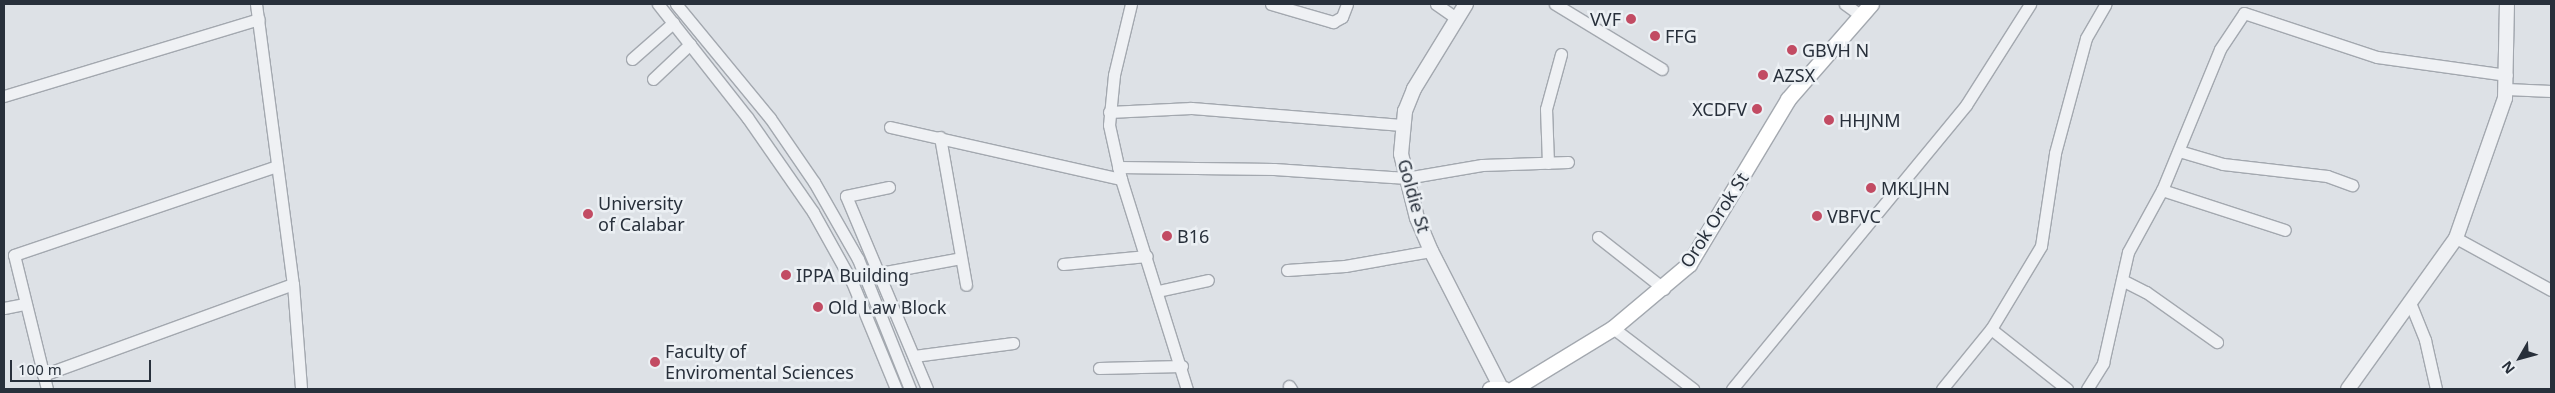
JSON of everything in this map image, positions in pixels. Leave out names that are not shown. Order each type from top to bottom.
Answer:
[{"type":"main road","name":"Orok Orok St","points":[[1500,389],[1613,328],[1664,289],[1704,243],[1788,99],[1871,4]]},
{"type":"street","points":[[256,4],[274,167],[293,284],[302,389]]},
{"type":"street","points":[[658,4],[775,154],[831,241],[869,317],[896,389]]},
{"type":"street","points":[[676,4],[770,118],[814,182],[858,258],[910,389]]},
{"type":"street","points":[[1131,4],[1109,112],[1120,173],[1182,366],[1187,389]]},
{"type":"street","points":[[1272,4],[1333,22],[1342,17],[1347,4]]},
{"type":"street","points":[[1436,4],[1456,18]]},
{"type":"street","name":"Goldie St","points":[[1466,4],[1414,89],[1402,125],[1401,154],[1406,178],[1431,251],[1500,389]]},
{"type":"street","points":[[1555,4],[1662,69]]},
{"type":"street","points":[[1845,4],[1860,15]]},
{"type":"street","points":[[1732,389],[1966,105],[2030,4]]},
{"type":"street","points":[[1942,389],[1991,329],[2041,246],[2054,159],[2086,38],[2106,4]]},
{"type":"street","points":[[2348,389],[2411,306],[2456,238],[2492,141],[2506,82],[2507,4]]},
{"type":"street","points":[[2087,389],[2103,363],[2131,244],[2162,190],[2220,49],[2244,13],[2377,57],[2551,91]]},
{"type":"street","points":[[4,96],[259,20]]},
{"type":"street","points":[[632,59],[673,23]]},
{"type":"street","points":[[653,79],[690,44]]},
{"type":"street","points":[[1548,163],[1546,109],[1561,54]]},
{"type":"street","points":[[1109,112],[1191,108],[1402,125]]},
{"type":"street","points":[[890,127],[1120,173],[1274,169],[1406,178],[1482,165],[1568,162]]},
{"type":"street","points":[[940,137],[966,285]]},
{"type":"street","points":[[2179,151],[2223,164],[2327,176],[2352,185]]},
{"type":"street","points":[[47,389],[13,259],[20,249],[274,167]]},
{"type":"street","points":[[889,187],[846,194],[927,389]]},
{"type":"street","points":[[2162,190],[2285,230]]},
{"type":"street","points":[[1598,237],[1664,289]]},
{"type":"street","points":[[2456,238],[2551,290]]},
{"type":"street","points":[[1286,270],[1345,266],[1431,251]]},
{"type":"street","points":[[1063,264],[1147,256]]},
{"type":"street","points":[[880,273],[961,258]]},
{"type":"street","points":[[1158,291],[1208,280]]},
{"type":"street","points":[[2122,280],[2146,292],[2217,342]]},
{"type":"street","points":[[42,375],[293,284]]},
{"type":"street","points":[[4,308],[24,304]]},
{"type":"street","points":[[2411,306],[2425,340],[2436,389]]},
{"type":"street","points":[[1613,328],[1678,385],[1693,389]]},
{"type":"street","points":[[1991,329],[2067,389]]},
{"type":"street","points":[[914,356],[1013,343]]},
{"type":"street","points":[[1099,368],[1182,366]]},
{"type":"place","name":"VVF","points":[[1631,19]]},
{"type":"place","name":"FFG","points":[[1655,36]]},
{"type":"place","name":"GBVH N","points":[[1792,50]]},
{"type":"place","name":"AZSX","points":[[1763,75]]},
{"type":"place","name":"XCDFV","points":[[1757,109]]},
{"type":"place","name":"HHJNM","points":[[1829,120]]},
{"type":"place","name":"MKLJHN","points":[[1871,188]]},
{"type":"place","name":"University of Calabar","points":[[588,214]]},
{"type":"place","name":"VBFVC","points":[[1817,216]]},
{"type":"place","name":"B16","points":[[1167,236]]},
{"type":"place","name":"IPPA Building","points":[[786,275]]},
{"type":"place","name":"Old Law Block","points":[[818,307]]},
{"type":"place","name":"Faculty of Enviromental Sciences","points":[[655,362]]}]
